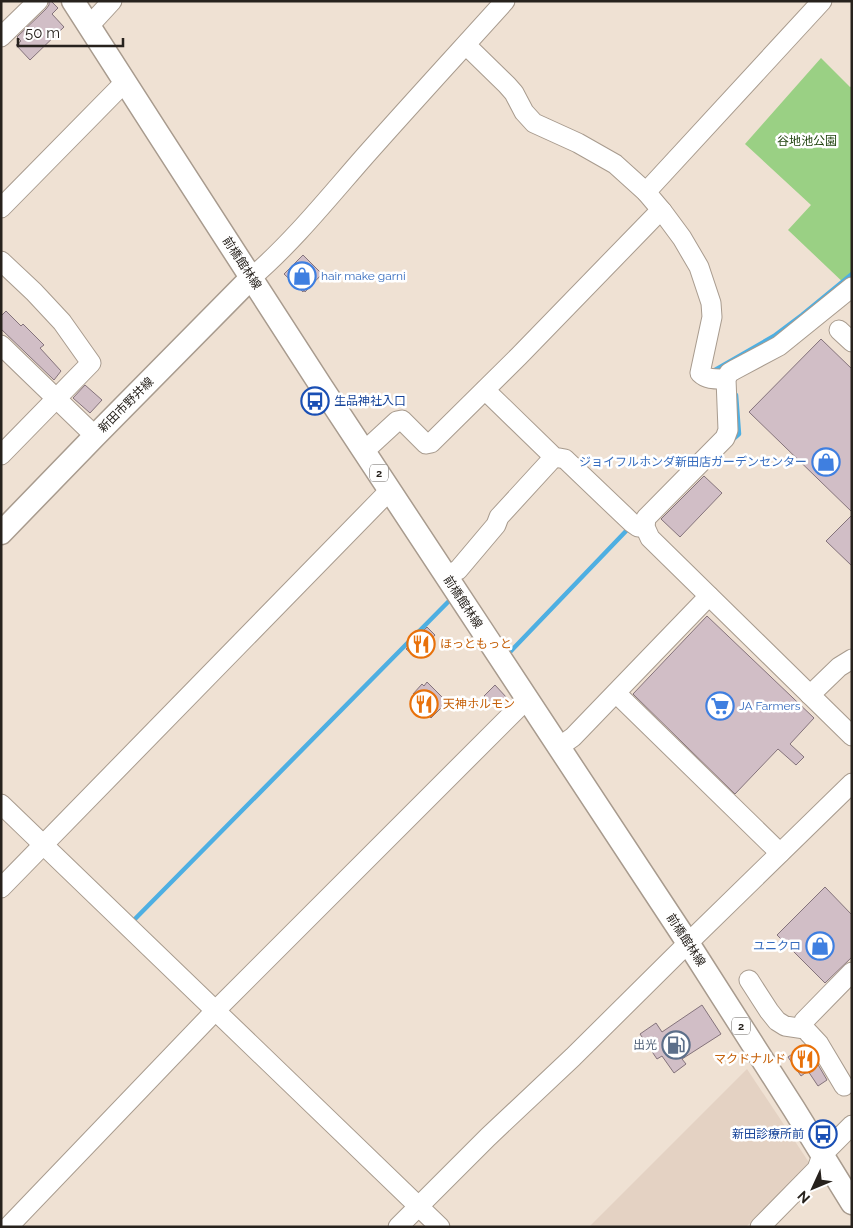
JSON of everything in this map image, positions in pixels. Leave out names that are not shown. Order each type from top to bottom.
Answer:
[{"type":"main road","name":"前橋館林線","points":[[73,1],[251,278],[688,943],[852,1203]]},
{"type":"main road","name":"新田市野井線","points":[[1,533],[251,278]]},
{"type":"street","points":[[1,37],[38,1]]},
{"type":"street","points":[[89,26],[112,1]]},
{"type":"street","points":[[251,278],[307,222],[408,107],[505,1]]},
{"type":"street","points":[[646,192],[822,1]]},
{"type":"street","points":[[466,44],[514,93],[524,112],[534,123],[578,143],[615,164],[646,192],[662,211],[682,238],[699,267],[711,303],[712,317],[700,373],[704,377],[714,380],[726,379]]},
{"type":"street","points":[[1,208],[126,82]]},
{"type":"street","points":[[363,449],[372,444],[397,420],[402,420],[426,444],[431,443],[486,390],[662,211]]},
{"type":"street","points":[[1,261],[62,322],[90,363],[1,455]]},
{"type":"street","points":[[848,296],[779,346],[729,373],[726,379],[728,430],[724,438],[646,518],[645,527],[650,538],[852,736]]},
{"type":"street","points":[[1,345],[95,436]]},
{"type":"street","points":[[486,390],[554,457],[565,459],[631,522],[638,527],[645,527]]},
{"type":"street","points":[[446,575],[458,570],[496,525],[499,517],[554,457]]},
{"type":"street","points":[[1,888],[390,490]]},
{"type":"street","points":[[559,746],[573,737],[709,596]]},
{"type":"street","points":[[810,695],[839,667],[852,659]]},
{"type":"street","points":[[616,693],[780,853]]},
{"type":"street","points":[[8,1227],[216,1010],[528,699]]},
{"type":"street","points":[[398,1227],[495,1130],[573,1057],[852,783]]},
{"type":"street","points":[[1,804],[440,1227]]},
{"type":"street","points":[[804,1021],[852,972]]},
{"type":"street","points":[[749,980],[777,1021],[785,1026],[805,1029],[819,1044],[844,1086]]},
{"type":"street","points":[[760,1227],[817,1169],[822,1155],[852,1125]]},
{"type":"shaded area","points":[[747,1069],[810,1164],[746,1227],[589,1227]]},
{"type":"green space","name":"谷地池公園","points":[[821,58],[850,87],[852,86],[852,284],[848,287],[788,230],[811,205],[745,144]]},
{"type":"building","points":[[49,1],[58,8],[52,14],[64,27],[30,60],[16,45],[21,41],[17,37],[46,9]]},
{"type":"building","points":[[303,255],[322,274],[305,292],[284,274]]},
{"type":"building","points":[[6,311],[21,326],[23,324],[44,345],[40,348],[61,371],[54,380],[1,329],[1,316]]},
{"type":"building","name":"ジョイフルホンダ新田店ガーデンセンター","points":[[821,339],[852,369],[852,512],[749,412]]},
{"type":"building","points":[[85,385],[102,400],[90,413],[73,398]]},
{"type":"building","points":[[704,476],[722,493],[680,537],[661,519]]},
{"type":"building","points":[[852,515],[852,566],[826,541]]},
{"type":"building","name":"JA Farmers","points":[[707,616],[814,718],[790,744],[804,757],[796,765],[778,749],[735,794],[633,694]]},
{"type":"building","points":[[427,627],[435,635],[415,657],[406,649]]},
{"type":"building","points":[[427,682],[447,702],[431,718],[417,703],[420,700],[413,694],[422,684],[424,686]]},
{"type":"building","points":[[495,685],[507,698],[496,708],[484,696]]},
{"type":"building","name":"ユニクロ","points":[[825,887],[852,915],[852,957],[825,983],[777,935]]},
{"type":"building","name":"出光","points":[[702,1005],[721,1034],[682,1059],[686,1064],[674,1073],[662,1056],[657,1059],[640,1034],[656,1023],[662,1032]]},
{"type":"building","points":[[805,1045],[827,1080],[818,1086],[808,1071],[801,1076],[788,1057]]},
{"type":"waterway","points":[[715,370],[774,336],[852,274]]},
{"type":"waterway","points":[[731,441],[739,434],[736,395]]},
{"type":"waterway","points":[[510,652],[627,530]]},
{"type":"waterway","points":[[131,923],[448,602]]},
{"type":"place","name":"hair make garni","points":[[302,276]]},
{"type":"place","name":"生品神社入口","points":[[315,401]]},
{"type":"place","name":"ジョイフルホンダ新田店ガーデンセンター","points":[[826,462]]},
{"type":"place","name":"ほっともっと","points":[[421,644]]},
{"type":"place","name":"天神ホルモン","points":[[424,704]]},
{"type":"place","name":"JA Farmers","points":[[720,706]]},
{"type":"place","name":"ユニクロ","points":[[820,946]]},
{"type":"place","name":"出光","points":[[676,1045]]},
{"type":"place","name":"マクドナルド","points":[[805,1059]]},
{"type":"place","name":"新田診療所前","points":[[823,1134]]}]
